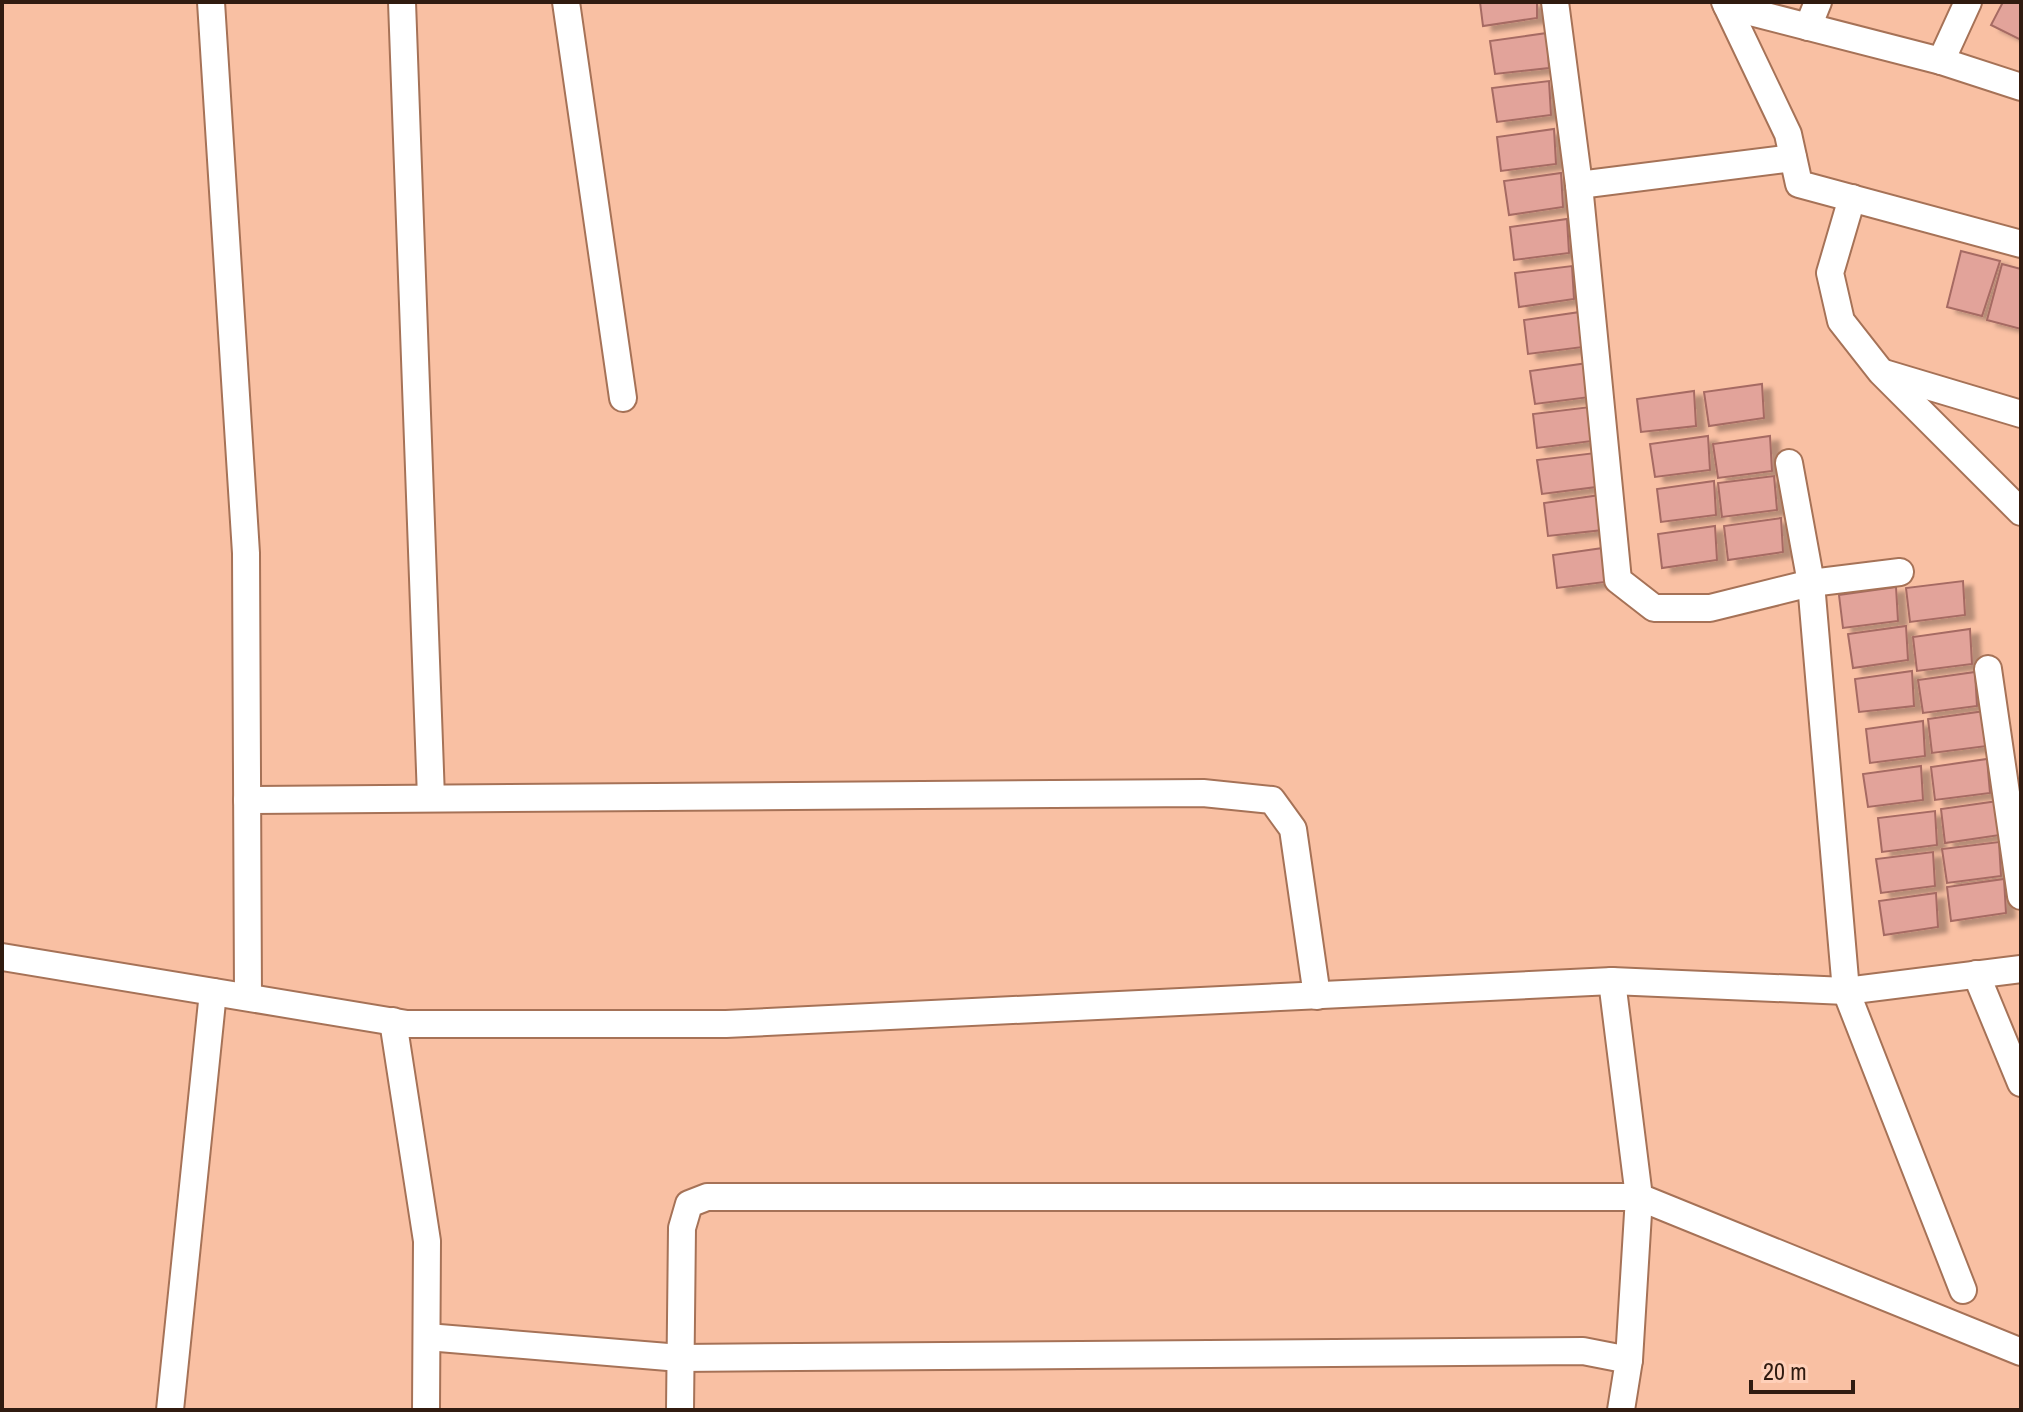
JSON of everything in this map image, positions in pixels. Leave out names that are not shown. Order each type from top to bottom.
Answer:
[{"type":"street","points":[[211,2],[246,553],[248,997]]},
{"type":"street","points":[[402,2],[431,798]]},
{"type":"street","points":[[566,2],[623,398]]},
{"type":"street","points":[[1555,2],[1579,185],[1618,580],[1654,608],[1710,608],[1811,583],[1900,572]]},
{"type":"street","points":[[1808,27],[1818,2]]},
{"type":"street","points":[[1941,61],[1968,2]]},
{"type":"street","points":[[1726,4],[1941,61],[2021,87]]},
{"type":"street","points":[[1726,4],[1788,134],[1799,184],[2021,244]]},
{"type":"street","points":[[1579,185],[1793,158]]},
{"type":"street","points":[[1852,198],[1830,273],[1841,321],[1881,372],[2021,512]]},
{"type":"street","points":[[1881,372],[2021,414]]},
{"type":"street","points":[[1789,463],[1811,583],[1846,991],[1963,1290]]},
{"type":"street","points":[[1988,669],[2021,896]]},
{"type":"street","points":[[247,800],[1203,793],[1272,800],[1293,829],[1317,996]]},
{"type":"street","points":[[2,957],[407,1024],[726,1024],[1612,981],[1846,991],[2021,969]]},
{"type":"street","points":[[1976,974],[2021,1083]]},
{"type":"street","points":[[1612,981],[1639,1197],[1629,1360],[1621,1410]]},
{"type":"street","points":[[170,1410],[213,992]]},
{"type":"street","points":[[393,1021],[427,1241],[426,1410]]},
{"type":"street","points":[[680,1410],[682,1228],[689,1204],[707,1197],[1639,1197],[2021,1352]]},
{"type":"street","points":[[427,1337],[680,1358],[1583,1351],[1629,1360]]},
{"type":"building","points":[[1480,2],[1537,2],[1537,18],[1483,26]]},
{"type":"building","points":[[2003,2],[2021,2],[2021,40],[1991,25]]},
{"type":"building","points":[[1547,33],[1549,68],[1495,74],[1490,41]]},
{"type":"building","points":[[1549,81],[1551,115],[1497,122],[1492,88]]},
{"type":"building","points":[[1554,129],[1556,164],[1501,171],[1497,137]]},
{"type":"building","points":[[1561,173],[1563,207],[1509,215],[1504,181]]},
{"type":"building","points":[[1567,219],[1569,253],[1514,260],[1510,227]]},
{"type":"building","points":[[1961,251],[2000,261],[1982,316],[1947,307]]},
{"type":"building","points":[[2002,264],[2021,269],[2021,329],[1987,320]]},
{"type":"building","points":[[1572,266],[1574,299],[1519,307],[1515,273]]},
{"type":"building","points":[[1580,312],[1583,347],[1528,354],[1524,320]]},
{"type":"building","points":[[1588,363],[1590,397],[1535,404],[1530,371]]},
{"type":"building","points":[[1762,384],[1764,418],[1709,426],[1704,392]]},
{"type":"building","points":[[1694,391],[1696,426],[1641,432],[1637,399]]},
{"type":"building","points":[[1590,407],[1592,441],[1537,448],[1533,414]]},
{"type":"building","points":[[1708,436],[1710,470],[1655,477],[1650,444]]},
{"type":"building","points":[[1770,436],[1772,471],[1718,478],[1713,444]]},
{"type":"building","points":[[1595,453],[1596,487],[1542,494],[1537,460]]},
{"type":"building","points":[[1774,476],[1777,510],[1722,517],[1718,483]]},
{"type":"building","points":[[1714,481],[1716,515],[1661,522],[1657,489]]},
{"type":"building","points":[[1600,495],[1603,530],[1548,536],[1544,503]]},
{"type":"building","points":[[1781,518],[1783,552],[1728,560],[1724,526]]},
{"type":"building","points":[[1715,526],[1717,560],[1662,568],[1658,534]]},
{"type":"building","points":[[1610,547],[1613,581],[1557,588],[1553,555]]},
{"type":"building","points":[[1963,581],[1965,615],[1910,622],[1906,588]]},
{"type":"building","points":[[1896,587],[1898,621],[1843,628],[1839,595]]},
{"type":"building","points":[[1906,626],[1908,660],[1853,668],[1848,634]]},
{"type":"building","points":[[1970,629],[1972,664],[1917,671],[1913,637]]},
{"type":"building","points":[[1912,671],[1914,706],[1859,712],[1855,679]]},
{"type":"building","points":[[1975,672],[1977,706],[1923,713],[1918,680]]},
{"type":"building","points":[[1985,711],[1987,746],[1932,753],[1928,719]]},
{"type":"building","points":[[1923,721],[1925,756],[1870,763],[1866,729]]},
{"type":"building","points":[[1987,759],[1990,793],[1935,800],[1931,767]]},
{"type":"building","points":[[1921,766],[1923,800],[1868,807],[1863,774]]},
{"type":"building","points":[[1998,801],[2000,835],[1945,843],[1941,809]]},
{"type":"building","points":[[1935,811],[1937,845],[1882,852],[1878,818]]},
{"type":"building","points":[[1999,842],[2001,876],[1947,883],[1942,849]]},
{"type":"building","points":[[1933,852],[1935,886],[1881,893],[1876,859]]},
{"type":"building","points":[[2004,879],[2006,913],[1951,921],[1947,887]]},
{"type":"building","points":[[1936,893],[1938,927],[1884,935],[1879,901]]}]
